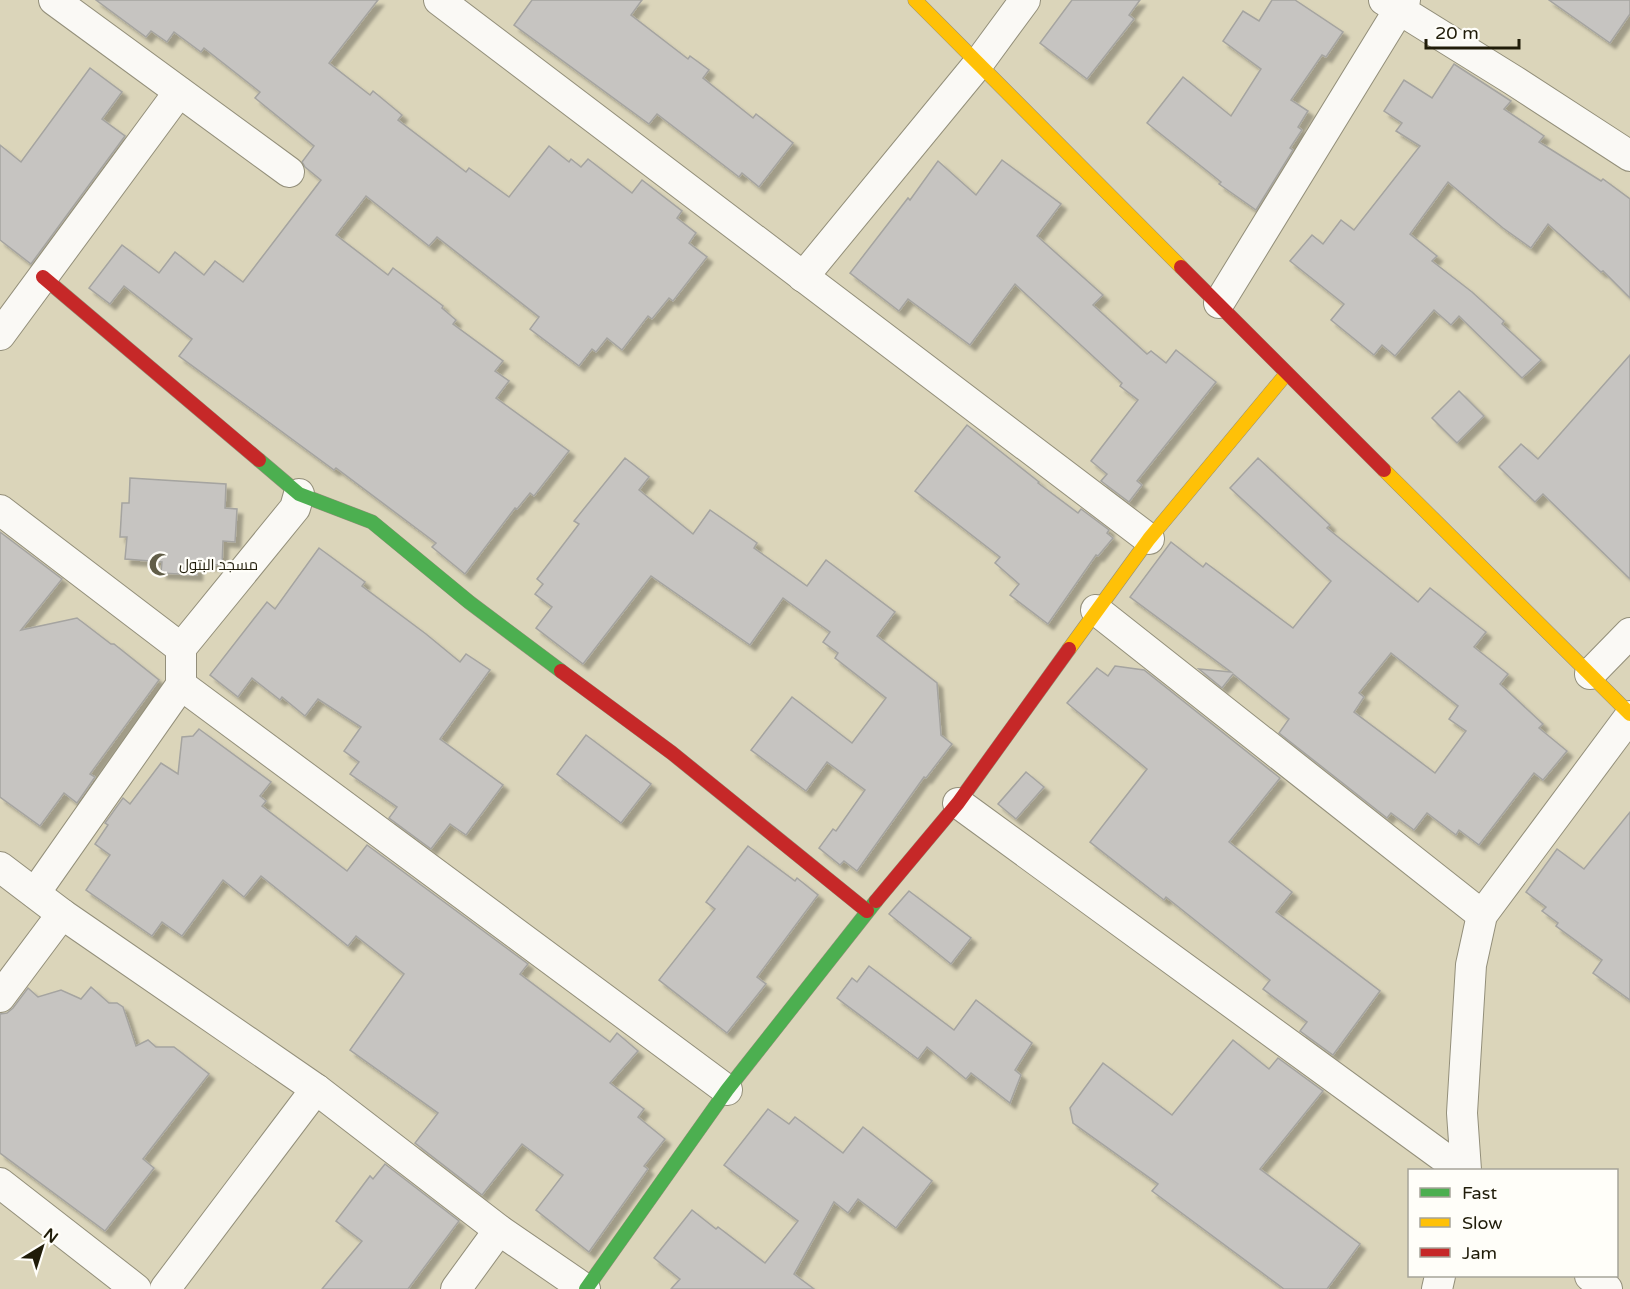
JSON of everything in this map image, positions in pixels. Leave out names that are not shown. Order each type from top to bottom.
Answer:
[{"type":"street","points":[[54,0],[289,172]]},
{"type":"street","points":[[440,0],[1149,540]]},
{"type":"street","points":[[915,0],[1630,715],[1482,915],[1471,965],[1468,1010],[1462,1113],[1466,1169]]},
{"type":"street","points":[[803,277],[978,64],[1025,0]]},
{"type":"street","points":[[1219,303],[1396,3],[1630,156]]},
{"type":"street","points":[[0,335],[179,92]]},
{"type":"street","points":[[43,277],[299,494],[372,522],[469,602],[672,753],[867,912]]},
{"type":"street","points":[[0,867],[62,914],[316,1089],[499,1230],[586,1289],[727,1090],[867,912],[958,803],[1149,540],[1287,373]]},
{"type":"street","points":[[35,893],[181,685],[181,648],[295,508],[299,494]]},
{"type":"street","points":[[0,510],[181,648]]},
{"type":"street","points":[[1096,610],[1482,915]]},
{"type":"street","points":[[1590,674],[1630,633]]},
{"type":"street","points":[[181,685],[727,1090]]},
{"type":"street","points":[[958,803],[1460,1169]]},
{"type":"street","points":[[0,997],[62,914]]},
{"type":"street","points":[[165,1289],[316,1089]]},
{"type":"street","points":[[0,1183],[136,1289]]},
{"type":"street","points":[[456,1289],[499,1230]]},
{"type":"street","points":[[1592,1277],[1607,1289]]},
{"type":"building","points":[[96,0],[378,0],[329,63],[370,95],[373,91],[402,115],[398,120],[466,172],[469,168],[509,197],[549,146],[569,162],[571,159],[581,167],[588,159],[632,193],[642,180],[682,211],[677,218],[696,233],[689,243],[707,257],[673,301],[669,298],[652,319],[648,316],[622,350],[607,338],[596,352],[592,349],[579,366],[530,329],[539,317],[437,237],[429,246],[366,196],[336,235],[388,275],[393,268],[443,306],[442,308],[456,320],[453,324],[503,361],[495,371],[509,381],[496,398],[569,451],[534,496],[530,493],[517,509],[515,508],[465,574],[432,547],[436,543],[336,468],[334,470],[179,356],[192,339],[124,286],[110,304],[89,288],[122,245],[159,273],[175,252],[204,275],[215,261],[243,282],[321,180],[302,162],[314,146],[255,98],[260,92],[204,48],[201,52],[174,32],[167,42],[151,31],[146,37]]},
{"type":"building","points":[[532,0],[642,0],[631,15],[688,59],[690,56],[709,70],[703,78],[753,118],[756,114],[793,143],[759,187],[742,173],[739,177],[657,114],[649,124],[514,25]]},
{"type":"building","points":[[1072,0],[1140,0],[1129,15],[1134,19],[1087,79],[1040,43]]},
{"type":"building","points":[[1272,0],[1295,0],[1343,32],[1326,57],[1322,55],[1291,100],[1308,111],[1298,127],[1302,130],[1290,148],[1293,150],[1256,210],[1219,184],[1221,182],[1147,123],[1183,77],[1231,116],[1261,69],[1223,41],[1243,11],[1259,21]]},
{"type":"building","points":[[1549,0],[1630,0],[1630,14],[1610,43]]},
{"type":"building","points":[[1454,64],[1511,101],[1504,109],[1544,136],[1539,142],[1601,181],[1603,179],[1630,199],[1630,298],[1603,271],[1601,272],[1548,224],[1531,248],[1448,182],[1410,234],[1437,256],[1432,261],[1504,321],[1502,324],[1541,360],[1522,378],[1459,316],[1451,325],[1434,310],[1395,356],[1382,345],[1374,355],[1331,320],[1344,304],[1290,261],[1312,235],[1323,244],[1341,220],[1354,230],[1420,146],[1396,131],[1402,123],[1384,111],[1404,80],[1432,98]]},
{"type":"building","points":[[90,68],[122,92],[102,119],[125,136],[31,264],[0,240],[0,145],[21,162]]},
{"type":"building","points":[[1002,160],[1061,204],[1037,236],[1103,295],[1093,305],[1147,354],[1151,351],[1166,363],[1176,350],[1216,382],[1137,481],[1142,485],[1129,502],[1101,481],[1107,474],[1091,461],[1138,400],[1120,386],[1122,383],[1015,284],[970,345],[908,299],[899,311],[850,273],[908,198],[910,200],[938,161],[976,195]]},
{"type":"building","points":[[1630,355],[1630,579],[1543,494],[1535,502],[1499,467],[1521,444],[1538,459]]},
{"type":"building","points":[[1459,391],[1484,416],[1457,443],[1432,418]]},
{"type":"building","points":[[967,425],[1078,513],[1081,509],[1109,530],[1107,533],[1113,538],[1098,556],[1096,555],[1048,624],[1010,595],[1019,584],[995,563],[1000,557],[915,491]]},
{"type":"building","points":[[625,458],[649,477],[639,490],[693,534],[710,510],[757,543],[754,548],[807,586],[826,560],[895,612],[877,636],[937,683],[941,735],[952,744],[926,778],[924,777],[857,871],[844,861],[840,865],[819,848],[833,829],[836,831],[865,790],[827,762],[806,791],[751,750],[792,697],[852,743],[886,698],[835,658],[838,653],[823,642],[830,632],[783,598],[750,645],[651,576],[583,664],[536,628],[552,607],[535,594],[543,584],[537,579],[579,524],[574,521]]},
{"type":"building","points":[[1258,458],[1330,525],[1327,528],[1418,602],[1430,588],[1486,632],[1474,647],[1508,674],[1500,684],[1543,724],[1539,728],[1567,751],[1543,780],[1534,773],[1479,845],[1459,830],[1456,835],[1427,813],[1414,830],[1391,813],[1387,818],[1279,733],[1289,719],[1233,674],[1222,688],[1199,669],[1231,672],[1130,597],[1171,542],[1203,567],[1206,563],[1293,628],[1331,581],[1230,488]],"holes":[[[1391,653],[1458,706],[1449,719],[1466,731],[1435,773],[1354,712],[1364,697],[1359,693]]]},
{"type":"building","name":"مسجد البتول","points":[[130,478],[226,484],[225,508],[237,509],[235,542],[223,541],[222,565],[197,564],[197,575],[161,573],[162,562],[125,559],[127,537],[120,537],[122,503],[129,503]]},
{"type":"building","points":[[0,532],[62,579],[21,630],[77,618],[159,680],[90,774],[95,777],[77,803],[64,793],[40,826],[0,797]]},
{"type":"building","points":[[319,548],[365,582],[362,586],[460,662],[466,654],[490,670],[440,739],[503,785],[466,835],[450,824],[431,849],[389,818],[397,807],[350,774],[359,762],[344,751],[361,727],[318,699],[305,716],[282,697],[280,700],[252,678],[238,697],[210,675],[267,602],[275,609]]},
{"type":"building","points":[[1115,666],[1144,670],[1280,778],[1229,842],[1292,892],[1276,912],[1380,991],[1333,1055],[1300,1031],[1307,1022],[1263,989],[1270,980],[1166,897],[1164,900],[1090,842],[1147,769],[1067,703],[1097,668],[1108,676]]},
{"type":"building","points":[[199,729],[271,782],[260,796],[266,801],[262,806],[347,871],[367,845],[528,964],[520,974],[610,1042],[617,1033],[638,1051],[610,1083],[644,1109],[638,1117],[665,1139],[644,1166],[648,1169],[589,1252],[536,1210],[563,1175],[522,1144],[482,1195],[415,1143],[438,1113],[350,1050],[404,974],[356,936],[348,946],[261,876],[244,897],[223,880],[182,936],[162,922],[152,936],[86,890],[110,855],[95,844],[108,825],[105,823],[123,798],[130,804],[161,763],[178,774],[182,737],[193,736]]},
{"type":"building","points":[[586,735],[651,784],[621,823],[557,774]]},
{"type":"building","points":[[1026,772],[1044,787],[1016,819],[998,804]]},
{"type":"building","points":[[1630,812],[1630,1000],[1593,973],[1602,960],[1556,926],[1558,923],[1542,911],[1546,907],[1526,892],[1557,849],[1584,869]]},
{"type":"building","points":[[748,846],[795,881],[797,878],[818,895],[757,977],[766,984],[727,1033],[659,980],[715,909],[706,902]]},
{"type":"building","points":[[909,891],[971,938],[951,964],[889,914]]},
{"type":"building","points":[[869,966],[954,1030],[976,1000],[1032,1043],[1015,1070],[1021,1075],[1010,1103],[971,1073],[966,1079],[927,1047],[918,1059],[837,998],[852,978],[857,982]]},
{"type":"building","points":[[91,987],[109,1003],[117,1003],[123,1007],[136,1046],[148,1040],[156,1047],[174,1047],[209,1074],[143,1159],[154,1168],[105,1231],[0,1153],[0,1014],[7,1013],[13,1008],[28,988],[38,997],[61,990],[81,999]]},
{"type":"building","points":[[1233,1040],[1269,1069],[1278,1058],[1323,1091],[1260,1169],[1360,1244],[1327,1289],[1284,1289],[1152,1191],[1158,1184],[1073,1123],[1070,1108],[1103,1063],[1172,1115]]},
{"type":"building","points":[[768,1109],[789,1124],[795,1117],[843,1153],[863,1127],[932,1181],[896,1228],[858,1199],[848,1213],[834,1202],[794,1274],[814,1289],[671,1289],[680,1279],[654,1258],[692,1210],[765,1263],[798,1221],[724,1165]]},
{"type":"building","points":[[385,1164],[459,1221],[408,1289],[322,1289],[362,1241],[336,1221],[370,1176],[373,1179]]},
{"type":"traffic: fast","points":[[259,460],[299,494],[372,522],[469,602],[561,671]]},
{"type":"traffic: fast","points":[[586,1289],[727,1090],[876,901]]},
{"type":"traffic: slow","points":[[915,0],[1181,267]]},
{"type":"traffic: slow","points":[[1069,649],[1149,539],[1287,373]]},
{"type":"traffic: slow","points":[[1384,470],[1630,714]]},
{"type":"traffic: jam","points":[[1181,267],[1384,470]]},
{"type":"traffic: jam","points":[[43,277],[259,460]]},
{"type":"traffic: jam","points":[[876,901],[958,803],[1069,649]]},
{"type":"traffic: jam","points":[[561,671],[672,753],[867,911]]},
{"type":"place","name":"مسجد البتول","points":[[161,565]]}]
